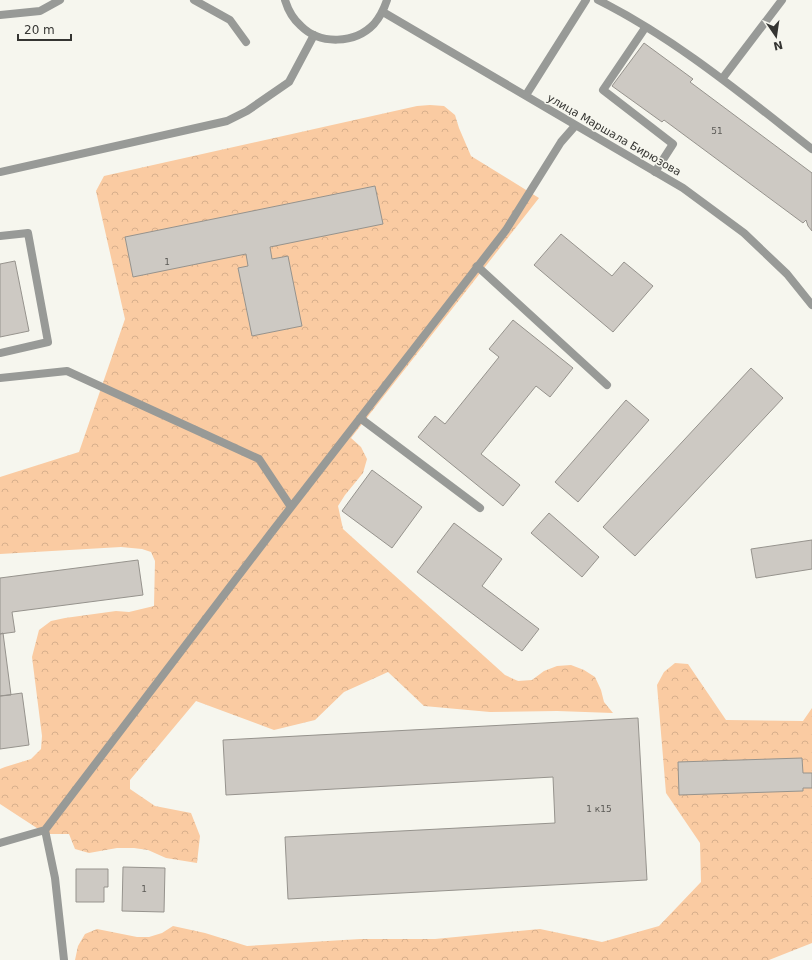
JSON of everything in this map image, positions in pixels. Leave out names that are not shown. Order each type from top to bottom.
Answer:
[{"type":"street","points":[[0,15],[40,12],[60,0]]},
{"type":"street","points":[[194,0],[230,20],[246,42]]},
{"type":"street","points":[[285,0],[291,15],[301,27],[314,35],[329,40],[345,39],[360,34],[373,25],[383,12],[387,0]]},
{"type":"street","points":[[526,95],[586,0]]},
{"type":"street","points":[[598,0],[655,33],[722,79],[812,148]]},
{"type":"street","points":[[722,79],[782,0]]},
{"type":"street","name":"улица Маршала Бирюзова","points":[[383,12],[683,188],[744,233],[787,274],[812,305]]},
{"type":"street","points":[[645,28],[602,90],[673,144],[655,172]]},
{"type":"street","points":[[0,172],[227,121],[247,111],[289,82],[314,35]]},
{"type":"street","points":[[0,843],[45,830],[291,507],[506,230],[561,142],[575,126]]},
{"type":"street","points":[[0,236],[28,233],[48,342],[0,353]]},
{"type":"street","points":[[478,266],[607,385]]},
{"type":"street","points":[[0,378],[67,371],[260,459],[291,507]]},
{"type":"street","points":[[360,418],[480,508]]},
{"type":"street","points":[[45,830],[55,878],[64,960]]},
{"type":"green space","points":[[417,106],[444,106],[455,115],[471,156],[539,198],[351,438],[361,447],[367,459],[363,473],[338,506],[343,529],[505,675],[518,681],[532,680],[544,671],[557,666],[571,665],[584,670],[595,677],[601,690],[604,702],[613,713],[557,711],[490,712],[424,706],[388,672],[344,692],[315,720],[274,730],[196,701],[130,780],[130,789],[155,806],[191,813],[200,836],[197,863],[166,858],[148,850],[134,848],[117,848],[89,853],[75,849],[69,834],[46,834],[0,804],[0,769],[31,759],[41,749],[42,736],[32,657],[39,630],[51,621],[65,618],[116,611],[129,612],[154,606],[155,561],[151,552],[142,549],[121,547],[0,554],[0,477],[79,452],[125,319],[96,191],[104,176]]},
{"type":"green space","points":[[675,663],[688,664],[726,720],[803,721],[812,708],[812,943],[769,960],[75,960],[78,946],[85,934],[97,929],[137,937],[149,937],[162,933],[173,926],[205,933],[247,946],[360,939],[435,939],[540,929],[602,942],[659,926],[701,882],[700,843],[666,793],[657,685],[664,672]]},
{"type":"building","points":[[644,43],[693,79],[690,82],[812,173],[812,231],[806,220],[803,223],[664,120],[662,122],[612,86]]},
{"type":"building","points":[[375,186],[383,224],[270,247],[272,259],[288,256],[302,326],[252,336],[238,268],[248,266],[246,254],[133,277],[125,237]]},
{"type":"building","points":[[561,234],[612,276],[624,262],[653,286],[613,332],[534,265]]},
{"type":"building","points":[[15,261],[29,331],[0,337],[0,264]]},
{"type":"building","points":[[513,320],[573,368],[550,397],[536,386],[481,454],[520,485],[503,506],[418,437],[435,416],[445,424],[499,357],[489,349]]},
{"type":"building","points":[[751,368],[783,398],[635,556],[603,527]]},
{"type":"building","points":[[626,400],[649,420],[578,502],[555,482]]},
{"type":"building","points":[[372,470],[422,507],[392,548],[342,511]]},
{"type":"building","points":[[549,513],[599,557],[582,577],[531,533]]},
{"type":"building","points":[[454,523],[502,559],[482,586],[539,629],[522,651],[417,572]]},
{"type":"building","points":[[812,540],[812,569],[756,578],[751,549]]},
{"type":"building","points":[[138,560],[143,595],[12,612],[15,632],[0,634],[0,578]]},
{"type":"building","points":[[3,633],[11,695],[0,696],[0,634]]},
{"type":"building","points":[[22,693],[29,745],[0,749],[0,696]]},
{"type":"building","points":[[638,718],[647,880],[288,899],[285,837],[555,823],[553,777],[226,795],[223,740]]},
{"type":"building","points":[[802,758],[803,773],[812,773],[812,788],[803,788],[803,791],[679,795],[678,762]]},
{"type":"building","points":[[123,867],[165,868],[164,912],[122,911]]},
{"type":"building","points":[[76,869],[108,869],[108,887],[104,887],[104,902],[76,902]]}]
